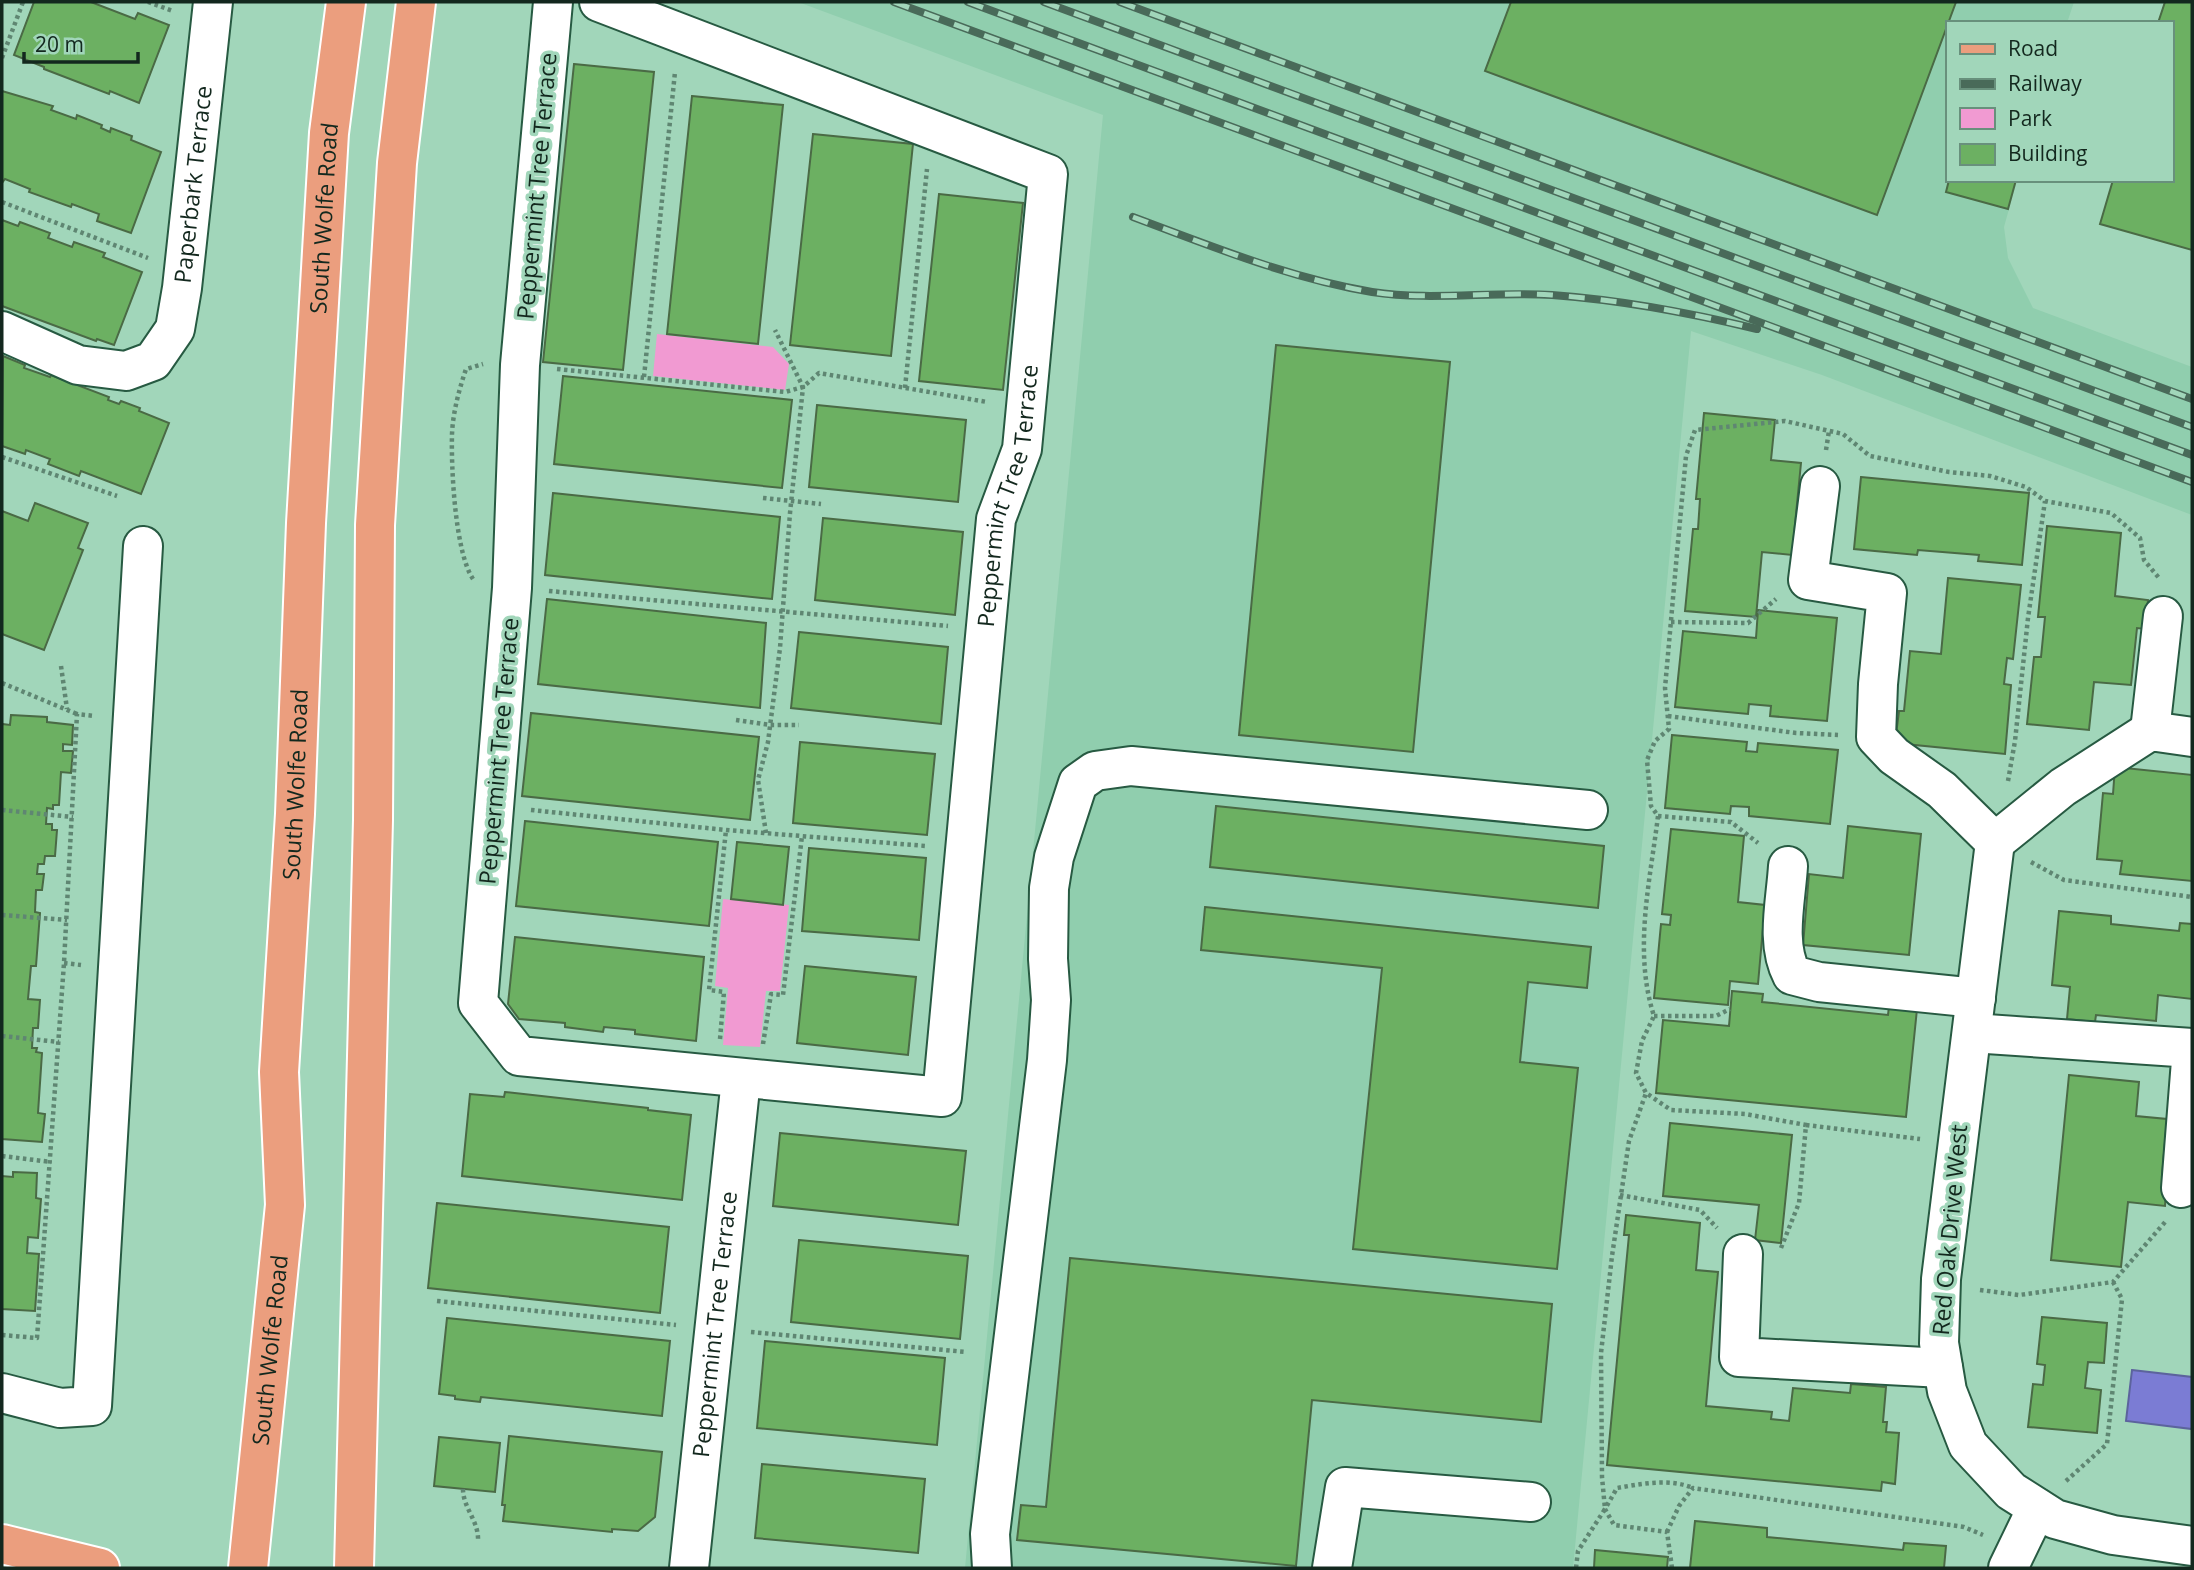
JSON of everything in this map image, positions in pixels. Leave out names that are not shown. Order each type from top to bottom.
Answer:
[{"type":"main road","name":"South Wolfe Road","points":[[248,1568],[285,1205],[279,1072],[295,814],[306,523],[329,133],[346,2]]},
{"type":"main road","points":[[354,1568],[373,820],[375,525],[397,163],[416,2]]},
{"type":"main road","points":[[2,1544],[100,1568]]},
{"type":"street","name":"Paperbark Terrace","points":[[2,331],[78,365],[126,371],[153,360],[175,329],[187,247],[213,2]]},
{"type":"street","name":"Peppermint Tree Terrace","points":[[553,2],[520,365],[512,588],[478,1003],[519,1055],[942,1097],[996,519],[1022,449],[1048,174],[599,2]]},
{"type":"street","points":[[1820,486],[1808,580],[1887,593],[1876,737],[1894,755],[1942,790],[1995,842],[2063,787],[2150,731],[2192,737]]},
{"type":"street","points":[[2,1393],[60,1408],[92,1406],[143,546]]},
{"type":"street","points":[[2150,731],[2162,598]]},
{"type":"street","points":[[992,1568],[990,1534],[1047,1060],[1051,1000],[1048,959],[1049,888],[1054,857],[1078,783],[1095,771],[1131,766],[1588,810]]},
{"type":"street","name":"Red Oak Drive West","points":[[1995,842],[1941,1286],[1939,1343],[1947,1391],[1968,1444],[2011,1491],[2037,1508],[2055,1519],[2113,1535],[2192,1546]]},
{"type":"street","points":[[1788,866],[1782,945],[1786,964],[1792,975],[1974,1016],[2192,1048],[2180,1188]]},
{"type":"street","name":"Peppermint Tree Terrace","points":[[689,1568],[741,1079]]},
{"type":"street","points":[[1743,1254],[1739,1357],[1943,1368]]},
{"type":"street","points":[[1332,1568],[1345,1487],[1531,1502]]},
{"type":"street","points":[[2012,1558],[2037,1508]]},
{"type":"street","points":[[2190,1568],[2192,1546]]},
{"type":"path","points":[[2,58],[23,2]]},
{"type":"path","points":[[644,377],[679,33]]},
{"type":"path","points":[[905,388],[932,129]]},
{"type":"path","points":[[2,202],[156,262],[187,247]]},
{"type":"path","points":[[766,833],[758,780],[768,742],[803,387],[775,330]]},
{"type":"path","points":[[985,629],[512,588],[484,589],[471,578],[461,547],[454,490],[452,433],[459,390],[466,369],[488,362],[785,391],[803,387],[819,373],[1026,409]]},
{"type":"path","points":[[1958,1144],[1806,1125],[1745,1114],[1671,1110],[1646,1093],[1636,1073],[1642,1041],[1654,1016],[1643,943],[1658,816],[1651,806],[1647,761],[1655,741],[1669,729],[1665,688],[1686,456],[1695,430],[1785,421],[1843,434],[1870,456],[1949,472],[1990,476],[2026,487],[2045,501],[2111,513],[2140,538],[2144,560],[2162,598]]},
{"type":"path","points":[[2,457],[117,496]]},
{"type":"path","points":[[763,498],[821,504]]},
{"type":"path","points":[[2045,501],[2028,618],[2015,741],[1995,842],[2064,880],[2192,897]]},
{"type":"path","points":[[1671,622],[1748,624],[1778,597],[1808,580]]},
{"type":"path","points":[[61,666],[67,710]]},
{"type":"path","points":[[2,683],[77,714],[133,721]]},
{"type":"path","points":[[2,1335],[37,1338],[67,920],[77,714]]},
{"type":"path","points":[[1668,716],[1796,733],[1876,737]]},
{"type":"path","points":[[736,720],[799,725]]},
{"type":"path","points":[[495,807],[726,830],[965,849]]},
{"type":"path","points":[[2,810],[73,817]]},
{"type":"path","points":[[1658,816],[1731,822],[1788,866]]},
{"type":"path","points":[[726,830],[709,990],[724,992],[719,1048],[741,1079],[762,1050],[771,994],[783,995],[802,836]]},
{"type":"path","points":[[2,915],[67,920]]},
{"type":"path","points":[[1654,1016],[1717,1016],[1730,1009]]},
{"type":"path","points":[[2,1036],[59,1042]]},
{"type":"path","points":[[1646,1093],[1629,1141],[1601,1353],[1602,1465],[1605,1509],[1614,1525],[1667,1532]]},
{"type":"path","points":[[1620,1195],[1700,1210],[1743,1254],[1783,1248],[1799,1203],[1806,1125]]},
{"type":"path","points":[[2,1156],[51,1161]]},
{"type":"path","points":[[1941,1286],[2019,1295],[2113,1282],[2166,1221],[2180,1188]]},
{"type":"path","points":[[2037,1508],[2107,1444],[2122,1299],[2113,1282]]},
{"type":"path","points":[[1576,1568],[1578,1550],[1616,1488],[1648,1482],[1685,1485],[1964,1527],[2012,1558]]},
{"type":"path","points":[[1672,1568],[1667,1532],[1679,1506],[1693,1488]]},
{"type":"path","points":[[463,1489],[465,1506],[478,1532],[478,1541]]},
{"type":"shaded area","points":[[798,2],[2074,2],[2068,21],[1946,21],[1946,182],[2016,182],[2004,227],[2008,258],[2033,308],[2192,367],[2192,515],[1822,375],[1691,331],[1573,1568],[965,1568],[1103,115]]},
{"type":"shaded area","points":[[2132,1370],[2192,1377],[2192,1429],[2126,1421]]},
{"type":"green space","points":[[657,334],[773,347],[789,364],[785,390],[653,376]]},
{"type":"green space","points":[[723,899],[789,905],[780,991],[766,991],[760,1047],[723,1045],[728,988],[715,986]]},
{"type":"building","points":[[34,2],[91,2],[135,19],[138,13],[169,25],[139,103],[110,91],[109,94],[14,55]]},
{"type":"building","points":[[1511,2],[1956,2],[1949,21],[1946,21],[1946,29],[1877,215],[1485,71]]},
{"type":"building","points":[[2165,2],[2192,2],[2192,250],[2100,224],[2112,182],[2173,182],[2173,21],[2159,21]]},
{"type":"building","points":[[574,64],[654,72],[623,370],[543,362]]},
{"type":"building","points":[[2,91],[53,106],[51,110],[76,119],[77,115],[102,125],[101,128],[110,132],[111,128],[132,136],[131,140],[161,152],[131,233],[97,221],[99,214],[29,192],[30,189],[5,179],[2,183]]},
{"type":"building","points":[[692,96],[783,105],[758,344],[667,334]]},
{"type":"building","points":[[813,134],[913,144],[891,356],[790,345]]},
{"type":"building","points":[[1948,182],[2015,182],[2008,209],[1946,192]]},
{"type":"building","points":[[939,194],[1023,203],[1003,390],[919,381]]},
{"type":"building","points":[[2,220],[18,226],[20,222],[50,233],[48,238],[72,247],[74,242],[105,253],[103,257],[142,272],[114,345],[97,339],[96,341],[2,306]]},
{"type":"building","points":[[1276,345],[1450,362],[1413,752],[1239,735]]},
{"type":"building","points":[[3,356],[25,365],[24,368],[50,377],[51,375],[109,397],[108,400],[119,404],[121,401],[140,408],[139,411],[169,423],[141,494],[81,471],[79,476],[48,464],[50,459],[26,450],[25,454],[2,446]]},
{"type":"building","points":[[563,376],[792,400],[782,488],[554,464]]},
{"type":"building","points":[[817,405],[966,420],[958,502],[809,487]]},
{"type":"building","points":[[1704,413],[1775,420],[1771,460],[1801,463],[1792,555],[1762,552],[1756,617],[1685,611],[1693,529],[1698,529],[1700,499],[1696,499]]},
{"type":"building","points":[[1861,477],[2029,493],[2022,565],[1978,561],[1979,555],[1918,550],[1917,555],[1854,549]]},
{"type":"building","points":[[553,493],[780,517],[772,599],[545,575]]},
{"type":"building","points":[[35,503],[88,523],[78,548],[83,550],[44,650],[2,634],[2,511],[28,521]]},
{"type":"building","points":[[823,518],[963,532],[955,615],[815,600]]},
{"type":"building","points":[[2047,526],[2121,533],[2115,596],[2148,600],[2145,629],[2137,628],[2131,685],[2094,682],[2089,730],[2027,724],[2034,657],[2041,657],[2045,617],[2038,617]]},
{"type":"building","points":[[1948,578],[2021,585],[2013,659],[2007,658],[2004,684],[2011,685],[2005,754],[1895,743],[1899,711],[1904,711],[1910,651],[1941,654]]},
{"type":"building","points":[[547,599],[766,623],[760,708],[538,684]]},
{"type":"building","points":[[1758,610],[1837,618],[1827,721],[1770,716],[1771,706],[1749,704],[1748,714],[1675,707],[1683,631],[1756,638]]},
{"type":"building","points":[[799,632],[948,647],[941,724],[791,708]]},
{"type":"building","points":[[531,713],[759,737],[750,820],[522,796]]},
{"type":"building","points":[[11,715],[47,717],[47,722],[73,725],[72,745],[63,744],[63,751],[73,751],[71,773],[61,772],[59,805],[53,805],[53,809],[47,808],[46,824],[52,824],[52,830],[57,830],[55,856],[45,856],[44,864],[38,864],[37,874],[44,874],[42,890],[36,890],[35,912],[40,913],[36,966],[31,966],[28,999],[40,1000],[38,1028],[33,1028],[32,1048],[37,1048],[36,1052],[42,1053],[38,1113],[45,1114],[42,1142],[2,1139],[2,724],[10,725]]},
{"type":"building","points":[[1672,735],[1747,742],[1746,751],[1757,752],[1758,743],[1838,750],[1830,824],[1749,816],[1749,807],[1731,806],[1730,814],[1665,808]]},
{"type":"building","points":[[800,742],[935,754],[927,835],[793,823]]},
{"type":"building","points":[[2115,767],[2192,775],[2192,881],[2120,874],[2122,861],[2097,859],[2103,793],[2113,794]]},
{"type":"building","points":[[1216,806],[1604,846],[1598,908],[1210,867]]},
{"type":"building","points":[[525,821],[718,842],[709,926],[516,906]]},
{"type":"building","points":[[1848,826],[1921,834],[1909,955],[1803,945],[1809,874],[1843,878]]},
{"type":"building","points":[[1671,829],[1744,836],[1738,902],[1765,905],[1758,984],[1730,981],[1728,1005],[1654,998],[1661,924],[1670,925],[1671,915],[1662,914]]},
{"type":"building","points":[[737,842],[789,847],[783,905],[731,899]]},
{"type":"building","points":[[809,848],[926,858],[919,940],[802,931]]},
{"type":"building","points":[[1205,907],[1591,947],[1587,988],[1528,982],[1520,1062],[1578,1068],[1557,1269],[1353,1249],[1382,968],[1201,950]]},
{"type":"building","points":[[2059,911],[2111,916],[2111,924],[2179,931],[2180,923],[2192,924],[2192,999],[2158,995],[2156,1021],[2096,1015],[2095,1022],[2067,1019],[2070,987],[2052,985]]},
{"type":"building","points":[[515,937],[704,957],[696,1041],[635,1034],[635,1030],[604,1027],[603,1032],[565,1027],[565,1023],[519,1019],[508,1004]]},
{"type":"building","points":[[805,966],[916,977],[908,1055],[797,1043]]},
{"type":"building","points":[[1732,991],[1763,994],[1762,1002],[1888,1015],[1889,1006],[1917,1009],[1906,1117],[1656,1093],[1663,1020],[1729,1026]]},
{"type":"building","points":[[2069,1075],[2139,1082],[2136,1116],[2167,1119],[2162,1176],[2167,1176],[2165,1206],[2128,1202],[2121,1267],[2051,1260]]},
{"type":"building","points":[[505,1092],[691,1115],[682,1200],[462,1176],[470,1094],[504,1097]]},
{"type":"building","points":[[1670,1123],[1792,1135],[1781,1243],[1755,1240],[1759,1205],[1663,1196]]},
{"type":"building","points":[[780,1133],[966,1151],[958,1225],[773,1206]]},
{"type":"building","points":[[13,1172],[37,1173],[36,1198],[41,1199],[38,1238],[28,1237],[27,1253],[39,1254],[35,1311],[2,1309],[2,1176],[13,1177]]},
{"type":"building","points":[[437,1203],[669,1227],[660,1313],[428,1288]]},
{"type":"building","points":[[1626,1215],[1700,1223],[1696,1270],[1718,1272],[1706,1406],[1772,1412],[1771,1419],[1789,1421],[1793,1388],[1850,1393],[1851,1384],[1886,1387],[1883,1422],[1887,1422],[1886,1432],[1899,1433],[1895,1484],[1882,1482],[1881,1491],[1607,1465],[1629,1235],[1624,1235]]},
{"type":"building","points":[[799,1240],[968,1256],[960,1339],[791,1322]]},
{"type":"building","points":[[1070,1258],[1552,1304],[1541,1422],[1312,1400],[1296,1566],[1017,1540],[1021,1505],[1046,1507]]},
{"type":"building","points":[[2042,1317],[2107,1323],[2104,1363],[2088,1362],[2085,1388],[2101,1390],[2097,1433],[2028,1427],[2033,1384],[2043,1385],[2045,1365],[2037,1364]]},
{"type":"building","points":[[447,1318],[670,1341],[662,1416],[481,1397],[480,1402],[439,1394]]},
{"type":"building","points":[[765,1341],[945,1358],[937,1445],[757,1428]]},
{"type":"building","points":[[509,1436],[662,1452],[655,1517],[638,1531],[612,1529],[612,1532],[503,1521],[505,1505],[502,1505]]},
{"type":"building","points":[[439,1437],[500,1443],[495,1492],[434,1486]]},
{"type":"building","points":[[762,1464],[925,1479],[918,1553],[755,1538]]},
{"type":"building","points":[[1695,1521],[1767,1528],[1767,1537],[1903,1550],[1904,1543],[1946,1546],[1944,1568],[1690,1568]]},
{"type":"building","points":[[1595,1550],[1668,1557],[1667,1568],[1594,1568]]},
{"type":"railway","points":[[894,2],[2192,482]]},
{"type":"railway","points":[[968,2],[2192,455]]},
{"type":"railway","points":[[1044,2],[2192,427]]},
{"type":"railway","points":[[1120,2],[2192,399]]},
{"type":"railway","points":[[1133,217],[1280,270],[1372,292],[1417,296],[1529,294],[1578,297],[1656,308],[1757,329]]}]
